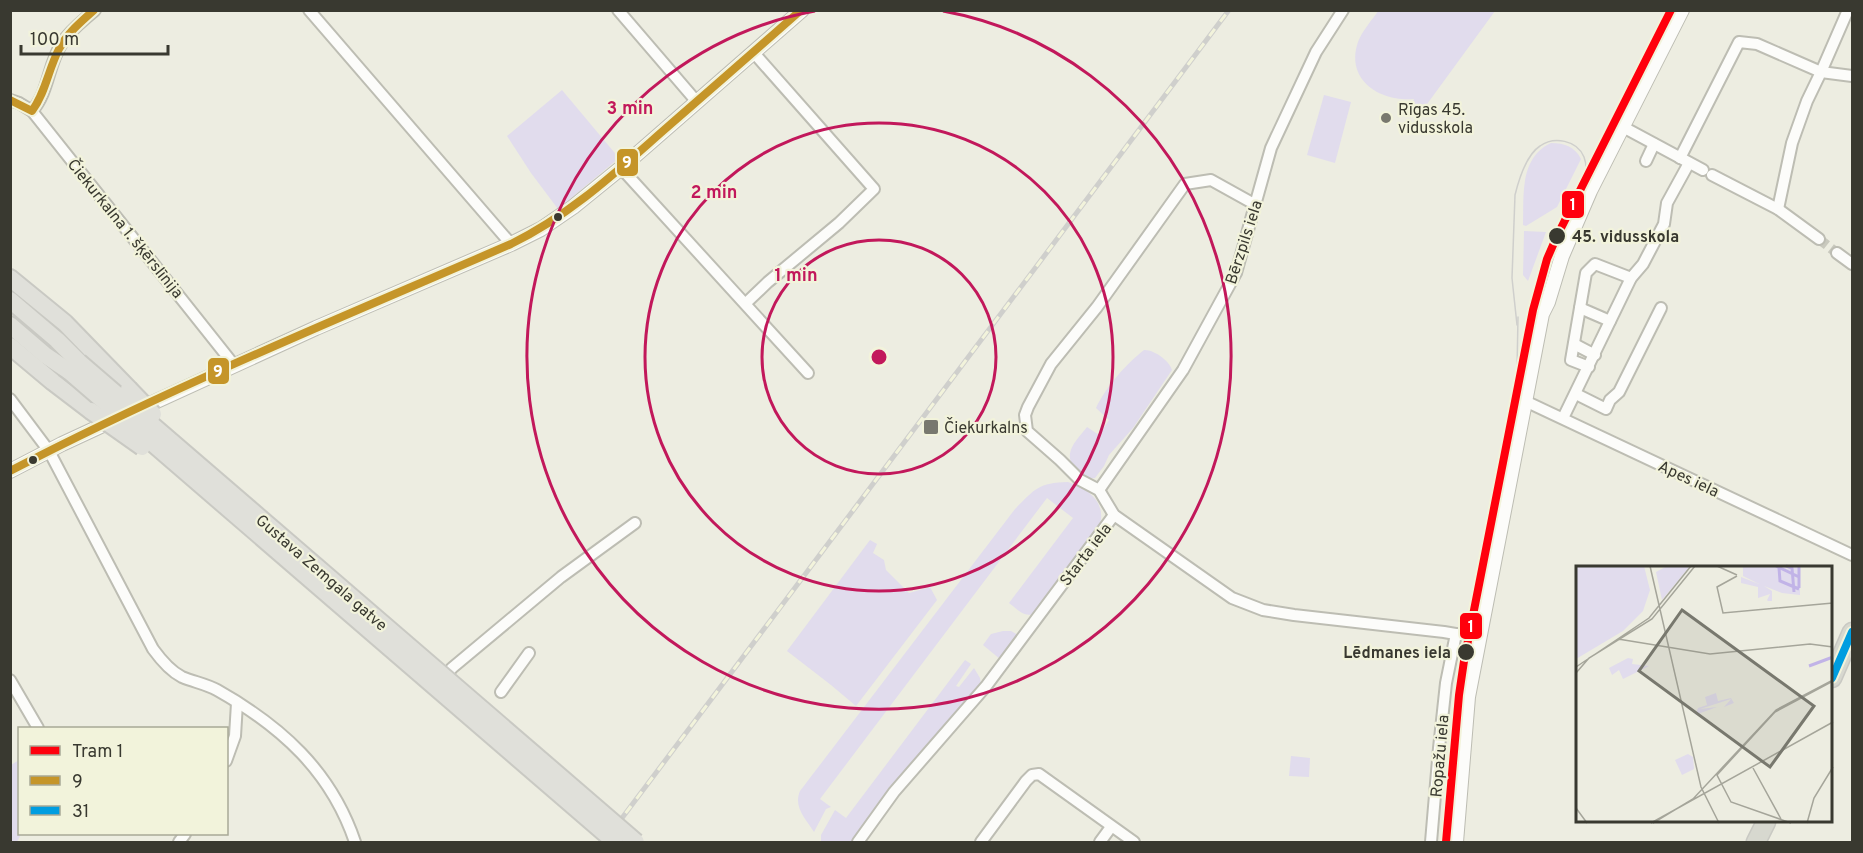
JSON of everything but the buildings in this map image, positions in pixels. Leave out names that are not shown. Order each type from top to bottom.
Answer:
[{"type":"highway","points":[[1833,676],[1852,633]]},
{"type":"highway","points":[[1756,843],[1766,823]]},
{"type":"main road","points":[[10,278],[65,323],[221,494]]},
{"type":"main road","name":"Gustava Zemgala gatve","points":[[10,300],[127,404],[221,494],[615,843]]},
{"type":"main road","name":"Gustava Zemgala gatve","points":[[10,325],[221,494],[636,843]]},
{"type":"main road","points":[[10,346],[91,411],[221,494]]},
{"type":"street","points":[[32,111],[42,97],[54,57],[62,42],[95,10]]},
{"type":"street","points":[[309,10],[511,244]]},
{"type":"street","points":[[618,10],[697,102]]},
{"type":"street","points":[[10,471],[234,365],[511,244],[554,221],[621,168],[802,10]]},
{"type":"street","name":"Bērzpils iela","points":[[1099,490],[1184,370],[1223,299],[1236,273],[1271,148],[1316,52],[1343,10]]},
{"type":"street","name":"Ropažu iela","points":[[1456,843],[1468,697],[1542,314],[1548,302],[1562,255],[1590,191],[1682,10]]},
{"type":"street","points":[[1779,209],[1792,144],[1807,100],[1845,12]]},
{"type":"street","points":[[1563,418],[1631,278],[1643,264],[1664,224],[1667,203],[1739,42],[1757,44],[1821,72],[1852,76]]},
{"type":"street","points":[[746,303],[839,223],[874,189],[754,52]]},
{"type":"street","name":"Čiekurkalna 1. šķērslīnija","points":[[10,100],[32,111],[234,365]]},
{"type":"street","points":[[1623,128],[1779,209],[1819,239]]},
{"type":"street","points":[[1646,161],[1654,144]]},
{"type":"street","points":[[621,168],[808,373]]},
{"type":"street","name":"Starta iela","points":[[858,843],[894,792],[993,677],[1114,515],[1099,490],[1080,480],[1027,431],[1025,415],[1051,364],[1097,307],[1185,184],[1211,180],[1256,205]]},
{"type":"street","points":[[1837,253],[1852,264]]},
{"type":"street","points":[[1589,367],[1571,360],[1586,273],[1595,264],[1631,278]]},
{"type":"street","points":[[1580,308],[1610,321]]},
{"type":"street","points":[[1576,393],[1606,409],[1610,400],[1619,392],[1661,308]]},
{"type":"street","points":[[1574,344],[1595,355]]},
{"type":"street","points":[[10,399],[49,451],[153,649],[161,660],[181,676],[214,689],[237,703],[299,749],[320,774],[347,818],[355,843]]},
{"type":"street","name":"Apes iela","points":[[1525,401],[1852,555]]},
{"type":"street","points":[[1114,515],[1232,598],[1263,610],[1326,620],[1479,638]]},
{"type":"street","points":[[432,692],[452,668],[561,576],[635,523]]},
{"type":"street","name":"Ropažu iela","points":[[1431,843],[1446,683],[1456,634]]},
{"type":"street","points":[[501,692],[529,653]]},
{"type":"street","points":[[10,680],[37,727]]},
{"type":"street","points":[[228,755],[235,736],[237,703]]},
{"type":"street","points":[[981,843],[1032,775],[1039,774],[1134,843]]},
{"type":"street","points":[[1101,843],[1111,827]]},
{"type":"shaded area","points":[[1379,10],[1495,11],[1422,111],[1412,104],[1414,99],[1389,97],[1368,86],[1356,67],[1355,55],[1358,42]]},
{"type":"shaded area","points":[[562,90],[619,158],[558,209],[507,136]]},
{"type":"shaded area","points":[[1324,95],[1351,102],[1335,163],[1307,155]]},
{"type":"shaded area","name":"45. vidusskola","points":[[1551,143],[1569,146],[1581,159],[1557,207],[1526,226],[1523,225],[1523,202],[1528,168],[1533,158]]},
{"type":"shaded area","name":"45. vidusskola","points":[[1524,231],[1546,232],[1528,281],[1523,275]]},
{"type":"shaded area","points":[[1144,350],[1161,356],[1172,370],[1133,428],[1109,455],[1095,478],[1086,477],[1080,473],[1070,459],[1072,448],[1087,427],[1099,435],[1109,420],[1096,408],[1100,400],[1117,376]]},
{"type":"shaded area","points":[[1068,482],[1094,497],[1100,509],[1100,525],[1035,613],[1028,615],[1021,612],[1009,603],[1073,518],[1047,498],[820,799],[831,807],[826,809],[814,832],[799,808],[800,791],[1015,509],[1038,488]]},
{"type":"shaded area","points":[[870,540],[877,544],[873,553],[884,560],[886,570],[909,593],[930,587],[937,600],[856,706],[787,651]]},
{"type":"shaded area","points":[[1011,631],[1018,635],[1000,659],[983,645],[991,634]]},
{"type":"shaded area","points":[[965,660],[971,664],[956,686],[959,687],[974,668],[981,685],[897,781],[852,842],[821,842],[821,835],[835,810],[846,818]]},
{"type":"shaded area","points":[[1291,756],[1310,758],[1309,777],[1289,776]]},
{"type":"shaded area","points":[[18,761],[18,835],[20,835],[17,842],[11,842],[11,765]]},
{"type":"tunnel","points":[[1819,239],[1837,253]]},
{"type":"tram line","name":"1","points":[[1446,842],[1464,661],[1533,310],[1547,259],[1557,236],[1671,10]]},
{"type":"tram line","points":[[1517,325],[1512,278],[1515,195],[1524,168],[1531,155],[1540,146],[1552,141],[1565,141],[1581,151],[1586,166],[1585,180]]},
{"type":"tram line","points":[[1517,370],[1518,317]]},
{"type":"railway","points":[[604,842],[1229,10]]},
{"type":"transit line","name":"9","points":[[10,100],[32,111],[41,96],[62,43],[94,10]]},
{"type":"transit line","name":"9","points":[[10,471],[196,381],[533,233],[572,207],[610,177],[801,10]]},
{"type":"transit line","name":"31","points":[[1833,676],[1852,632]]},
{"type":"place","name":"Rīgas 45. vidusskola","points":[[1386,118]]},
{"type":"place","name":"45. vidusskola","points":[[1557,236]]},
{"type":"place","name":"Čiekurkalns","points":[[931,427]]},
{"type":"place","name":"Lēdmanes iela","points":[[1466,652]]}]
